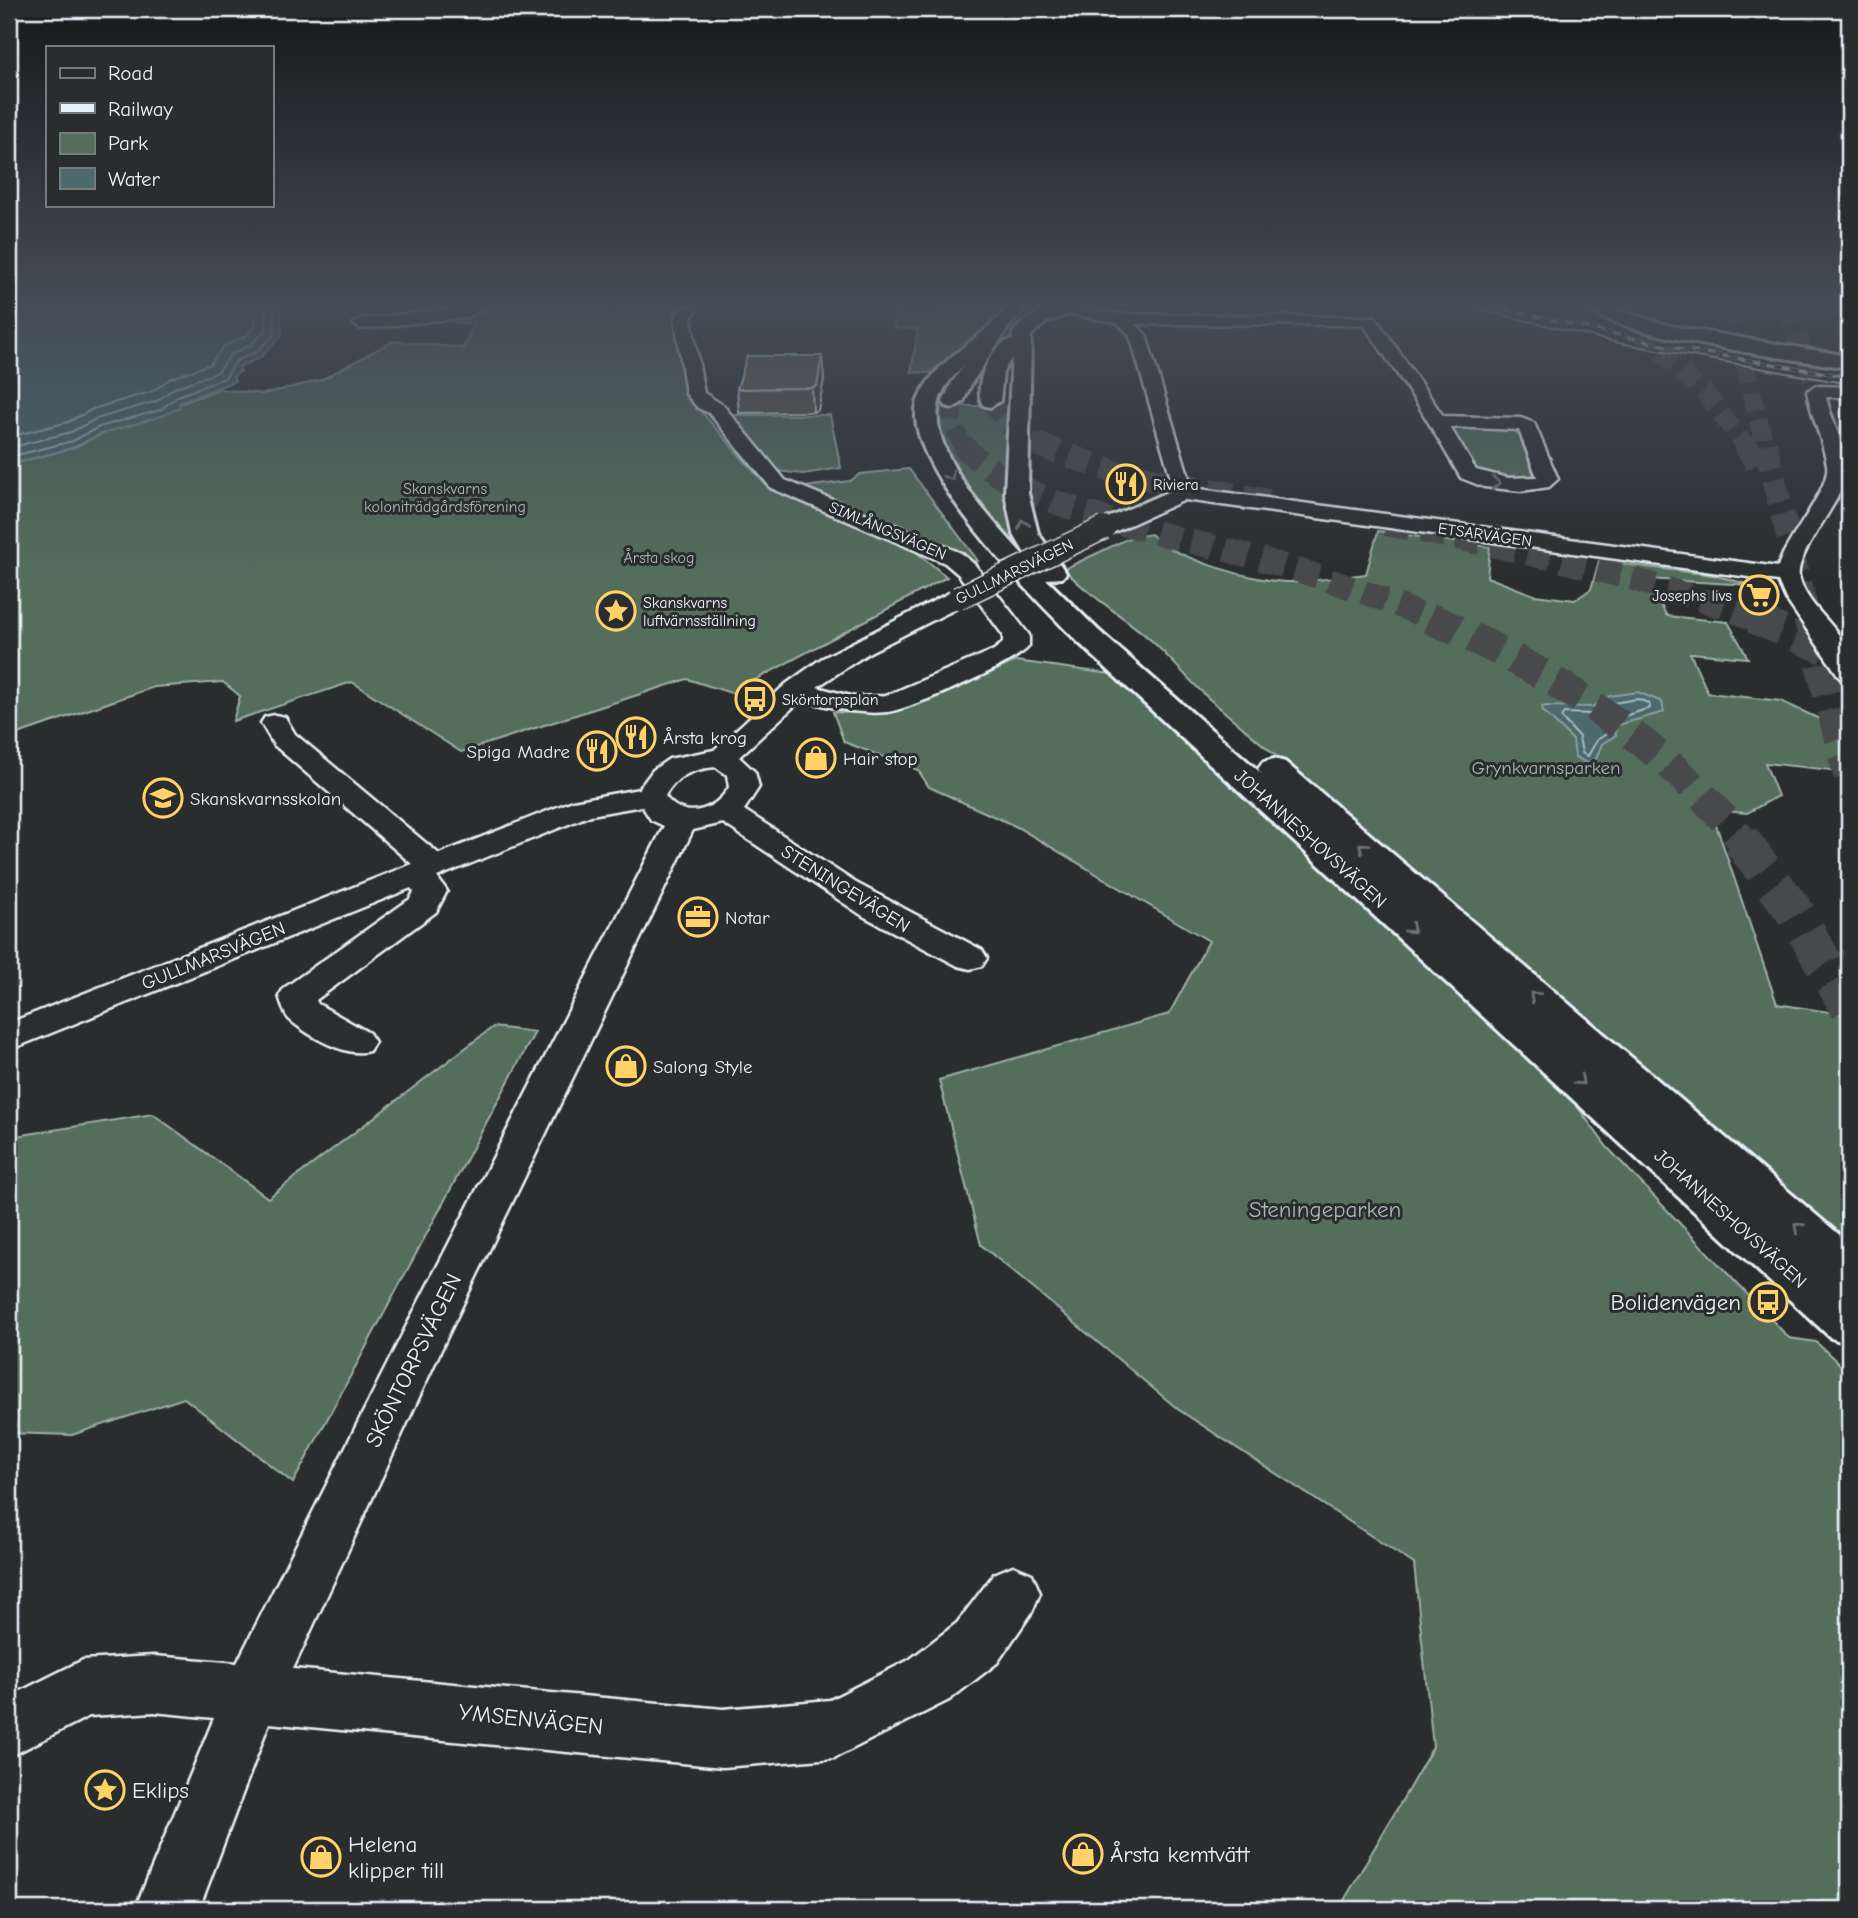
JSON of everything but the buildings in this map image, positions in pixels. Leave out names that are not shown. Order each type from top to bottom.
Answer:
[{"type":"main road","name":"JOHANNESHOVSVÄGEN","points":[[930,397],[925,408],[924,422],[928,439],[953,481],[1008,553],[1088,636],[1849,1324]]},
{"type":"main road","points":[[953,402],[955,397]]},
{"type":"main road","points":[[989,397],[989,401]]},
{"type":"main road","name":"JOHANNESHOVSVÄGEN","points":[[1019,397],[1014,481],[1023,528],[1030,544],[1049,569],[1088,607],[1849,1272]]},
{"type":"street","name":"SIMLÅNGSVÄGEN","points":[[698,397],[716,409],[746,449],[778,484],[919,541],[953,558],[967,570],[1016,635],[1016,646],[1003,656],[889,704],[854,705],[796,690]]},
{"type":"street","points":[[1154,397],[1182,482],[1182,493]]},
{"type":"street","points":[[1420,397],[1474,479],[1531,485],[1547,481],[1527,427],[1511,421],[1436,421]]},
{"type":"street","points":[[1817,397],[1821,419],[1843,457],[1828,495],[1791,560],[1787,575],[1798,599],[1849,672]]},
{"type":"street","name":"GULLMARSVÄGEN","points":[[722,758],[749,730],[796,690],[846,655],[958,598],[1182,493]]},
{"type":"street","name":"ETSARVÄGEN","points":[[1182,493],[1787,575]]},
{"type":"street","points":[[275,723],[284,739],[425,870],[431,891],[424,905],[297,996],[302,1011],[356,1042]]},
{"type":"street","points":[[722,758],[737,764],[745,773],[746,788],[740,799],[686,809],[657,780],[671,768],[690,761],[722,758]]},
{"type":"street","name":"GULLMARSVÄGEN","points":[[9,1037],[584,807],[686,809]]},
{"type":"street","name":"STENINGEVÄGEN","points":[[686,809],[826,880],[929,940],[970,958]]},
{"type":"street","name":"SKÖNTORPSVÄGEN","points":[[167,1909],[253,1692],[423,1339],[686,809]]},
{"type":"street","name":"YMSENVÄGEN","points":[[9,1728],[83,1688],[153,1684],[723,1738],[834,1729],[929,1680],[977,1643],[1013,1593]]},
{"type":"green space","name":"Årsta skog","points":[[199,397],[688,397],[770,490],[909,546],[947,577],[731,693],[687,679],[461,752],[352,682],[233,721],[240,696],[223,682],[154,687],[9,737],[9,465],[75,447],[101,434]]},
{"type":"green space","points":[[940,397],[944,397],[943,406],[1014,406],[1024,547],[1017,550],[950,461],[939,440],[934,422],[934,407]]},
{"type":"green space","points":[[730,415],[830,415],[841,468],[803,474],[777,471]]},
{"type":"green space","points":[[1446,427],[1511,427],[1519,435],[1535,478],[1478,475]]},
{"type":"green space","points":[[909,469],[978,561],[971,563],[955,551],[915,531],[805,491],[805,487],[850,481],[860,474]]},
{"type":"green space","name":"Grynkvarnsparken","points":[[1378,531],[1490,547],[1487,577],[1534,595],[1575,600],[1591,589],[1599,561],[1713,575],[1751,585],[1646,579],[1667,616],[1728,622],[1748,658],[1690,653],[1708,693],[1781,701],[1849,733],[1849,772],[1765,763],[1778,796],[1747,813],[1711,810],[1777,1004],[1849,1015],[1849,1246],[1207,697],[1153,642],[1085,589],[1064,569],[1129,538],[1151,534],[1177,552],[1238,574],[1291,582],[1329,579],[1366,574]]},
{"type":"green space","name":"Steningeparken","points":[[1016,661],[1111,674],[1563,1087],[1607,1147],[1789,1338],[1816,1342],[1849,1373],[1849,1909],[1339,1909],[1433,1747],[1414,1564],[1179,1410],[981,1245],[939,1080],[1169,1014],[1209,941],[1017,827],[929,787],[918,770],[844,742],[833,712],[860,713],[906,707],[949,692]]},
{"type":"green space","points":[[493,1027],[535,1032],[293,1483],[184,1398],[72,1435],[9,1433],[9,1137],[153,1114],[268,1198]]},
{"type":"water","points":[[9,397],[194,397],[180,402],[179,408],[162,416],[101,434],[75,447],[9,465]]},
{"type":"water","points":[[1638,692],[1662,702],[1664,712],[1615,726],[1616,735],[1602,744],[1596,759],[1589,764],[1575,757],[1573,740],[1543,711],[1542,706],[1592,707],[1610,696]]},
{"type":"tunnel","points":[[1708,397],[1746,446]]},
{"type":"tunnel","points":[[1753,397],[1765,446]]},
{"type":"tunnel","points":[[1819,397],[1838,446]]},
{"type":"tunnel","points":[[1849,397],[1849,440]]},
{"type":"tunnel","points":[[990,401],[1006,424],[1038,445]]},
{"type":"tunnel","points":[[953,402],[952,422],[962,444]]},
{"type":"tunnel","points":[[962,444],[986,466],[1019,486],[1057,502],[1099,517],[1302,571],[1433,620]]},
{"type":"tunnel","points":[[1745,444],[1757,464]]},
{"type":"tunnel","points":[[1765,444],[1809,620]]},
{"type":"tunnel","points":[[1837,444],[1849,476]]},
{"type":"tunnel","points":[[1038,445],[1114,472],[1268,501]]},
{"type":"tunnel","points":[[1386,524],[1574,564],[1712,603],[1757,620]]},
{"type":"tunnel","points":[[1429,618],[1516,660],[1599,710],[1675,770],[1742,840]]},
{"type":"tunnel","points":[[1753,618],[1816,645]]},
{"type":"tunnel","points":[[1809,618],[1816,645]]},
{"type":"tunnel","points":[[1816,645],[1849,659]]},
{"type":"tunnel","points":[[1816,645],[1849,776]]},
{"type":"tunnel","points":[[1740,839],[1795,912],[1849,1008]]},
{"type":"place","name":"Riviera","points":[[1126,484]]},
{"type":"place","name":"Josephs livs","points":[[1759,595]]},
{"type":"place","name":"Skanskvarns luftvärnsställning","points":[[616,611]]},
{"type":"place","name":"Sköntorpsplan","points":[[755,699]]},
{"type":"place","name":"Årsta krog","points":[[636,737]]},
{"type":"place","name":"Spiga Madre","points":[[597,751]]},
{"type":"place","name":"Hair stop","points":[[816,758]]},
{"type":"place","name":"Skanskvarnsskolan","points":[[163,798]]},
{"type":"place","name":"Notar","points":[[698,917]]},
{"type":"place","name":"Salong Style","points":[[626,1066]]},
{"type":"place","name":"Bolidenvägen","points":[[1768,1302]]},
{"type":"place","name":"Eklips","points":[[105,1790]]},
{"type":"place","name":"Årsta kemtvätt","points":[[1083,1854]]},
{"type":"place","name":"Helena klipper till","points":[[321,1857]]},
{"type":"park label","name":"Skanskvarns koloniträdgårdsförening","points":[[445,497]]}]
